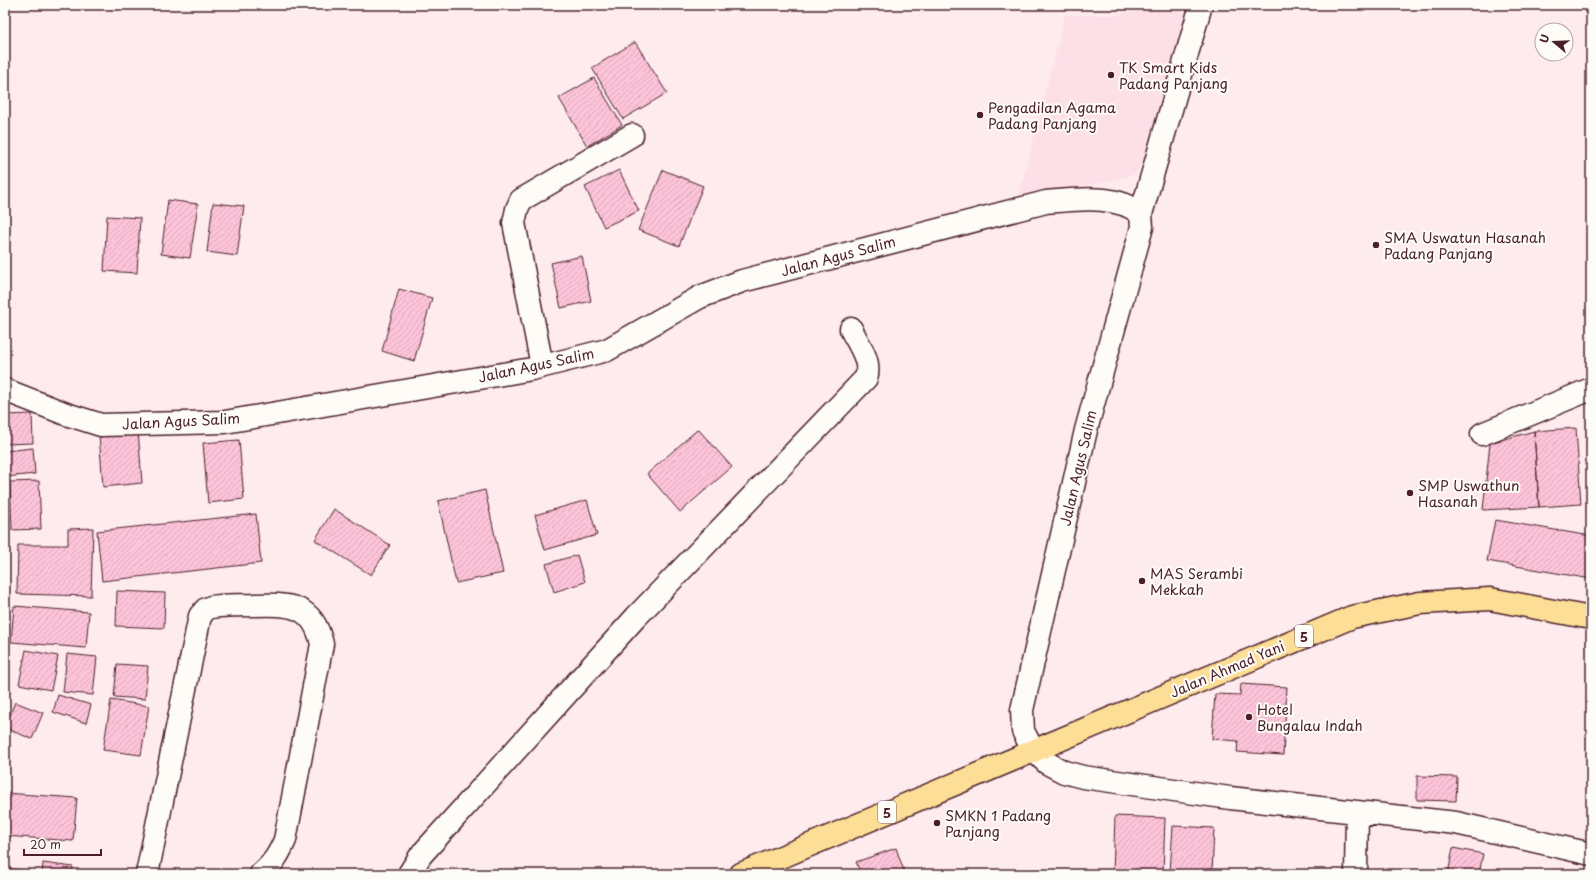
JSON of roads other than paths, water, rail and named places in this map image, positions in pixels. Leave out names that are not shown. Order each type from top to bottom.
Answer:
[{"type":"highway","name":"Jalan Ahmad Yani","points":[[1033,750],[1352,616],[1420,603],[1490,599],[1591,618]]},
{"type":"highway","name":"5","points":[[741,874],[773,868],[1033,750]]},
{"type":"street","points":[[1141,214],[1201,5]]},
{"type":"street","points":[[542,366],[514,222],[517,209],[521,200],[632,135]]},
{"type":"street","name":"Jalan Agus Salim","points":[[5,390],[66,414],[102,425],[225,422],[542,366],[607,350],[700,297],[742,281],[1046,202],[1095,198],[1130,207],[1141,214],[1142,227],[1086,430],[1022,710],[1023,731],[1033,750]]},
{"type":"street","points":[[409,874],[421,855],[636,617],[866,378],[868,365],[866,358],[851,329]]},
{"type":"street","points":[[1482,434],[1591,389]]},
{"type":"street","points":[[147,874],[200,616],[206,609],[211,607],[283,604],[297,608],[311,619],[318,630],[322,644],[285,840],[278,856],[270,867],[261,874]]},
{"type":"street","points":[[1033,750],[1047,763],[1064,772],[1083,777],[1230,798],[1456,822],[1591,854]]},
{"type":"street","points":[[1356,874],[1357,812]]},
{"type":"place","name":"TK Smart Kids Padang Panjang","points":[[1111,75]]},
{"type":"place","name":"Pengadilan Agama Padang Panjang","points":[[980,115]]},
{"type":"place","name":"SMA Uswatun Hasanah Padang Panjang","points":[[1376,245]]},
{"type":"place","name":"SMP Uswathun Hasanah","points":[[1410,493]]},
{"type":"place","name":"MAS Serambi Mekkah","points":[[1142,581]]},
{"type":"place","name":"Hotel Bungalau Indah","points":[[1249,717]]},
{"type":"place","name":"SMKN 1 Padang Panjang","points":[[937,823]]}]
